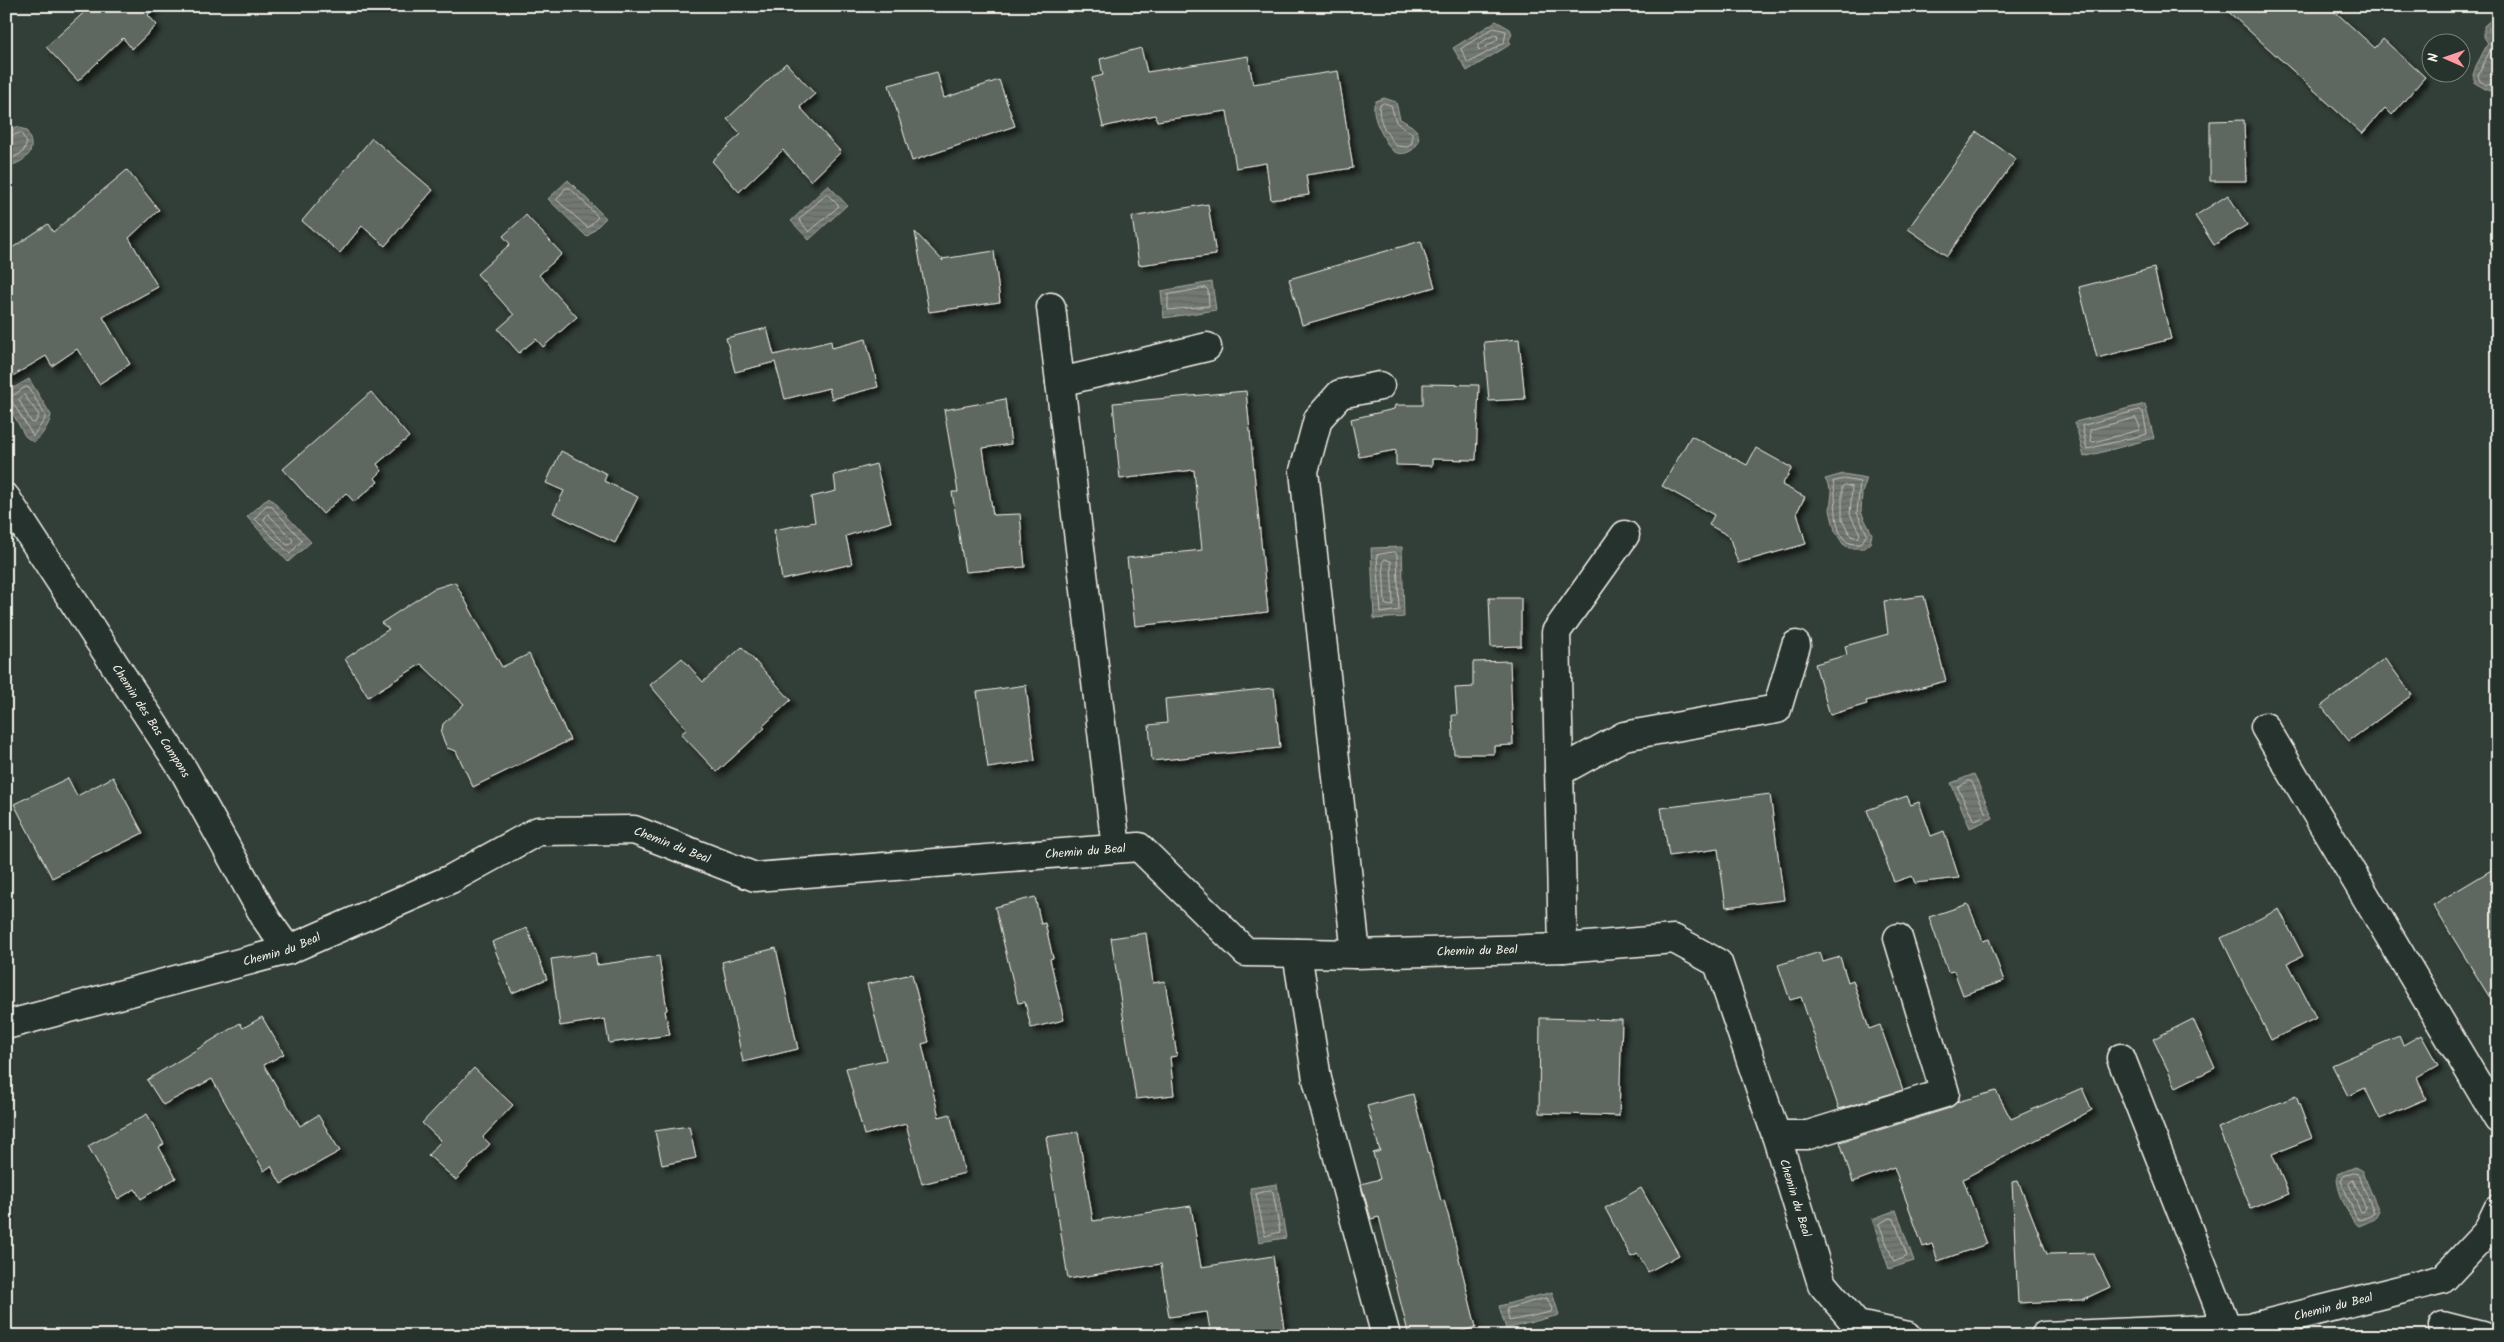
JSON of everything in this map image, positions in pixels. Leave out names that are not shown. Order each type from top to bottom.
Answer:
[{"type":"street","points":[[1051,307],[1116,848]]},
{"type":"street","points":[[1060,382],[1207,347]]},
{"type":"street","points":[[1356,954],[1304,471],[1318,419],[1340,394],[1380,386]]},
{"type":"street","name":"Chemin des Bas Campons","points":[[6,498],[184,771],[266,920],[288,950]]},
{"type":"street","points":[[1563,948],[1556,632],[1625,535]]},
{"type":"street","points":[[1559,772],[1624,736],[1777,709],[1796,645]]},
{"type":"street","points":[[2265,727],[2498,1119]]},
{"type":"street","name":"Chemin du Beal","points":[[6,1025],[288,950],[451,878],[538,831],[634,830],[755,877],[1139,847],[1246,952],[1356,954],[1563,948],[1674,938],[1718,963],[1776,1135],[1822,1284],[1857,1326],[1908,1336]]},
{"type":"street","points":[[1776,1135],[1808,1135],[1944,1093],[1898,938]]},
{"type":"street","points":[[1297,953],[1317,1079],[1386,1336]]},
{"type":"street","points":[[2121,1058],[2227,1328]]},
{"type":"street","name":"Chemin du Beal","points":[[2044,1336],[2253,1327],[2443,1279],[2487,1232],[2498,1209]]},
{"type":"street","points":[[2443,1326],[2482,1336]]},
{"type":"water","points":[[2493,18],[2498,19],[2498,86],[2489,91],[2475,83],[2473,75],[2488,43],[2484,37],[2484,26]]},
{"type":"water","points":[[1496,21],[1510,29],[1512,34],[1509,40],[1511,44],[1467,71],[1453,48]]},
{"type":"water","points":[[1384,98],[1396,102],[1400,119],[1416,130],[1418,135],[1417,145],[1409,152],[1398,153],[1393,151],[1378,127],[1374,105],[1376,101]]},
{"type":"water","points":[[16,127],[26,130],[31,149],[29,154],[20,162],[6,167],[6,132]]},
{"type":"water","points":[[568,180],[606,218],[587,237],[548,199]]},
{"type":"water","points":[[828,185],[847,205],[809,240],[791,221]]},
{"type":"water","points":[[1212,282],[1216,310],[1164,318],[1161,291]]},
{"type":"water","points":[[29,379],[51,415],[45,430],[33,442],[25,436],[6,401],[6,392]]},
{"type":"water","points":[[2145,404],[2154,438],[2084,457],[2075,422]]},
{"type":"water","points":[[1843,474],[1867,478],[1862,493],[1861,512],[1872,534],[1870,543],[1864,548],[1849,548],[1843,544],[1835,531],[1830,510],[1832,492],[1825,479]]},
{"type":"water","points":[[269,497],[311,542],[288,562],[247,517]]},
{"type":"water","points":[[1402,547],[1404,617],[1374,619],[1371,548]]},
{"type":"water","points":[[1974,774],[1993,818],[1970,828],[1951,783]]},
{"type":"water","points":[[2355,1167],[2362,1171],[2379,1211],[2375,1219],[2359,1226],[2351,1217],[2343,1202],[2337,1179],[2338,1174]]},
{"type":"water","points":[[1277,1184],[1286,1238],[1259,1242],[1250,1188]]},
{"type":"water","points":[[1896,1210],[1914,1261],[1889,1269],[1872,1219]]},
{"type":"water","points":[[1552,1292],[1559,1315],[1506,1329],[1499,1306]]},
{"type":"building","points":[[91,6],[157,6],[148,15],[157,25],[132,49],[123,38],[78,81],[46,47]]},
{"type":"building","points":[[2222,6],[2329,6],[2375,48],[2383,39],[2422,74],[2422,80],[2392,115],[2385,108],[2362,134]]},
{"type":"building","points":[[1141,48],[1147,72],[1248,56],[1253,84],[1338,71],[1353,168],[1306,175],[1309,195],[1271,200],[1266,163],[1236,168],[1227,111],[1157,121],[1155,115],[1103,127],[1092,78],[1103,75],[1100,59]]},
{"type":"building","points":[[786,63],[815,94],[800,107],[841,152],[811,181],[783,150],[739,192],[712,161],[741,134],[727,119]]},
{"type":"building","points":[[937,72],[944,98],[999,80],[1015,126],[912,161],[889,85]]},
{"type":"building","points":[[2244,120],[2246,181],[2210,181],[2210,121]]},
{"type":"building","points":[[1977,132],[2016,159],[1947,256],[1908,229]]},
{"type":"building","points":[[372,138],[433,190],[385,246],[362,226],[340,253],[302,221]]},
{"type":"building","points":[[127,170],[159,210],[129,238],[158,287],[103,317],[130,364],[99,384],[77,349],[52,366],[46,356],[6,380],[6,252],[48,224],[53,232]]},
{"type":"building","points":[[2228,195],[2247,225],[2214,245],[2195,216]]},
{"type":"building","points":[[1208,204],[1216,255],[1139,265],[1132,217]]},
{"type":"building","points":[[526,215],[562,254],[539,275],[577,317],[543,347],[536,339],[519,353],[498,329],[514,315],[477,274],[510,244],[503,236]]},
{"type":"building","points":[[915,232],[943,261],[942,259],[994,251],[1000,302],[929,312]]},
{"type":"building","points":[[1421,241],[1435,287],[1302,325],[1289,279]]},
{"type":"building","points":[[2154,268],[2171,339],[2097,358],[2079,287]]},
{"type":"building","points":[[767,328],[774,355],[831,341],[832,348],[866,339],[878,387],[832,399],[829,388],[785,399],[775,362],[735,372],[726,338]]},
{"type":"building","points":[[1519,339],[1525,399],[1489,401],[1484,342]]},
{"type":"building","points":[[1423,384],[1479,385],[1476,460],[1432,459],[1432,466],[1396,465],[1396,450],[1359,457],[1351,419],[1394,409],[1395,405],[1423,405]]},
{"type":"building","points":[[1246,391],[1268,612],[1135,626],[1127,558],[1202,550],[1194,470],[1120,479],[1113,403]]},
{"type":"building","points":[[371,392],[409,437],[377,464],[382,471],[375,478],[378,482],[354,502],[346,493],[323,514],[283,469]]},
{"type":"building","points":[[1005,399],[1011,444],[983,448],[993,515],[1020,514],[1025,567],[965,572],[952,492],[958,492],[944,410]]},
{"type":"building","points":[[1691,436],[1747,465],[1756,448],[1792,468],[1782,485],[1805,497],[1797,512],[1806,544],[1738,563],[1729,536],[1709,525],[1714,515],[1662,486]]},
{"type":"building","points":[[561,451],[607,474],[604,481],[638,497],[615,543],[553,513],[564,491],[546,483]]},
{"type":"building","points":[[876,464],[891,522],[846,536],[852,564],[782,580],[774,530],[815,522],[811,497],[836,491],[834,475]]},
{"type":"building","points":[[455,582],[502,667],[529,654],[570,740],[473,787],[456,751],[447,748],[441,734],[443,724],[464,704],[421,664],[368,697],[345,659],[389,629],[381,623],[433,589]]},
{"type":"building","points":[[1924,596],[1946,681],[1866,701],[1867,704],[1830,715],[1815,664],[1847,655],[1845,646],[1888,634],[1884,601]]},
{"type":"building","points":[[1489,598],[1521,598],[1521,646],[1491,647]]},
{"type":"building","points":[[742,647],[791,700],[763,726],[765,728],[717,772],[681,734],[687,729],[650,685],[682,658],[703,682]]},
{"type":"building","points":[[2385,658],[2412,695],[2349,741],[2321,706]]},
{"type":"building","points":[[1510,661],[1513,745],[1494,746],[1494,754],[1454,754],[1452,715],[1457,715],[1455,688],[1473,687],[1473,662]]},
{"type":"building","points":[[1026,685],[1035,761],[988,768],[977,692]]},
{"type":"building","points":[[1274,688],[1280,748],[1152,761],[1149,725],[1167,723],[1165,699]]},
{"type":"building","points":[[113,777],[143,833],[52,878],[14,804],[68,778],[77,796]]},
{"type":"building","points":[[1770,794],[1784,900],[1726,907],[1718,849],[1669,856],[1661,808]]},
{"type":"building","points":[[1907,796],[1911,805],[1919,802],[1931,836],[1944,831],[1959,878],[1915,883],[1912,876],[1894,882],[1867,810]]},
{"type":"building","points":[[2498,866],[2498,1011],[2433,905]]},
{"type":"building","points":[[1035,897],[1041,924],[1045,923],[1053,958],[1050,959],[1064,1020],[1031,1028],[1025,1002],[1018,1003],[995,907]]},
{"type":"building","points":[[1968,904],[1983,941],[1989,939],[2004,981],[1963,995],[1954,971],[1948,972],[1929,917]]},
{"type":"building","points":[[2279,909],[2303,956],[2288,963],[2316,1018],[2271,1040],[2221,938]]},
{"type":"building","points":[[527,928],[547,979],[512,993],[492,942]]},
{"type":"building","points":[[1146,933],[1153,983],[1165,981],[1177,1056],[1170,1057],[1174,1095],[1136,1099],[1111,938]]},
{"type":"building","points":[[776,948],[798,1049],[743,1062],[722,962]]},
{"type":"building","points":[[1820,952],[1823,962],[1840,957],[1848,982],[1853,980],[1869,1029],[1880,1025],[1903,1090],[1839,1109],[1801,997],[1790,1000],[1778,965]]},
{"type":"building","points":[[595,953],[597,965],[659,956],[667,1010],[665,1011],[670,1035],[609,1043],[605,1019],[560,1026],[551,959]]},
{"type":"building","points":[[912,974],[929,1042],[922,1044],[939,1117],[950,1114],[965,1173],[922,1184],[906,1124],[864,1135],[846,1068],[886,1060],[867,984]]},
{"type":"building","points":[[262,1017],[284,1054],[264,1065],[300,1126],[318,1115],[340,1151],[281,1184],[271,1166],[264,1171],[212,1079],[163,1105],[147,1080],[240,1023],[243,1028]]},
{"type":"building","points":[[1540,1018],[1622,1020],[1619,1116],[1539,1113]]},
{"type":"building","points":[[2193,1019],[2215,1068],[2176,1087],[2153,1039]]},
{"type":"building","points":[[2421,1035],[2438,1065],[2417,1077],[2426,1099],[2380,1119],[2365,1088],[2348,1096],[2332,1065],[2399,1036],[2403,1045]]},
{"type":"building","points":[[474,1068],[513,1105],[483,1137],[490,1144],[456,1180],[428,1155],[441,1141],[422,1123]]},
{"type":"building","points":[[2082,1088],[2092,1110],[1963,1179],[1987,1244],[1938,1261],[1932,1244],[1923,1247],[1894,1167],[1853,1182],[1840,1142],[1950,1108],[1957,1102],[1996,1091],[2011,1119]]},
{"type":"building","points":[[1413,1094],[1441,1201],[1444,1200],[1449,1218],[1476,1327],[1444,1336],[1409,1336],[1379,1217],[1371,1219],[1361,1184],[1380,1179],[1373,1153],[1380,1151],[1367,1106]]},
{"type":"building","points":[[2296,1096],[2312,1138],[2272,1154],[2289,1194],[2251,1209],[2218,1128]]},
{"type":"building","points":[[147,1114],[164,1144],[159,1147],[176,1178],[141,1199],[135,1189],[118,1199],[88,1146]]},
{"type":"building","points":[[689,1126],[696,1158],[662,1165],[655,1131]]},
{"type":"building","points":[[1078,1132],[1093,1221],[1191,1206],[1201,1267],[1273,1256],[1284,1328],[1229,1336],[1211,1336],[1207,1312],[1169,1317],[1161,1264],[1068,1279],[1046,1137]]},
{"type":"building","points":[[2018,1181],[2047,1254],[2093,1253],[2110,1287],[2082,1300],[2018,1303],[2012,1182]]},
{"type":"building","points":[[1641,1188],[1679,1255],[1648,1272],[1638,1254],[1631,1257],[1605,1208]]}]
